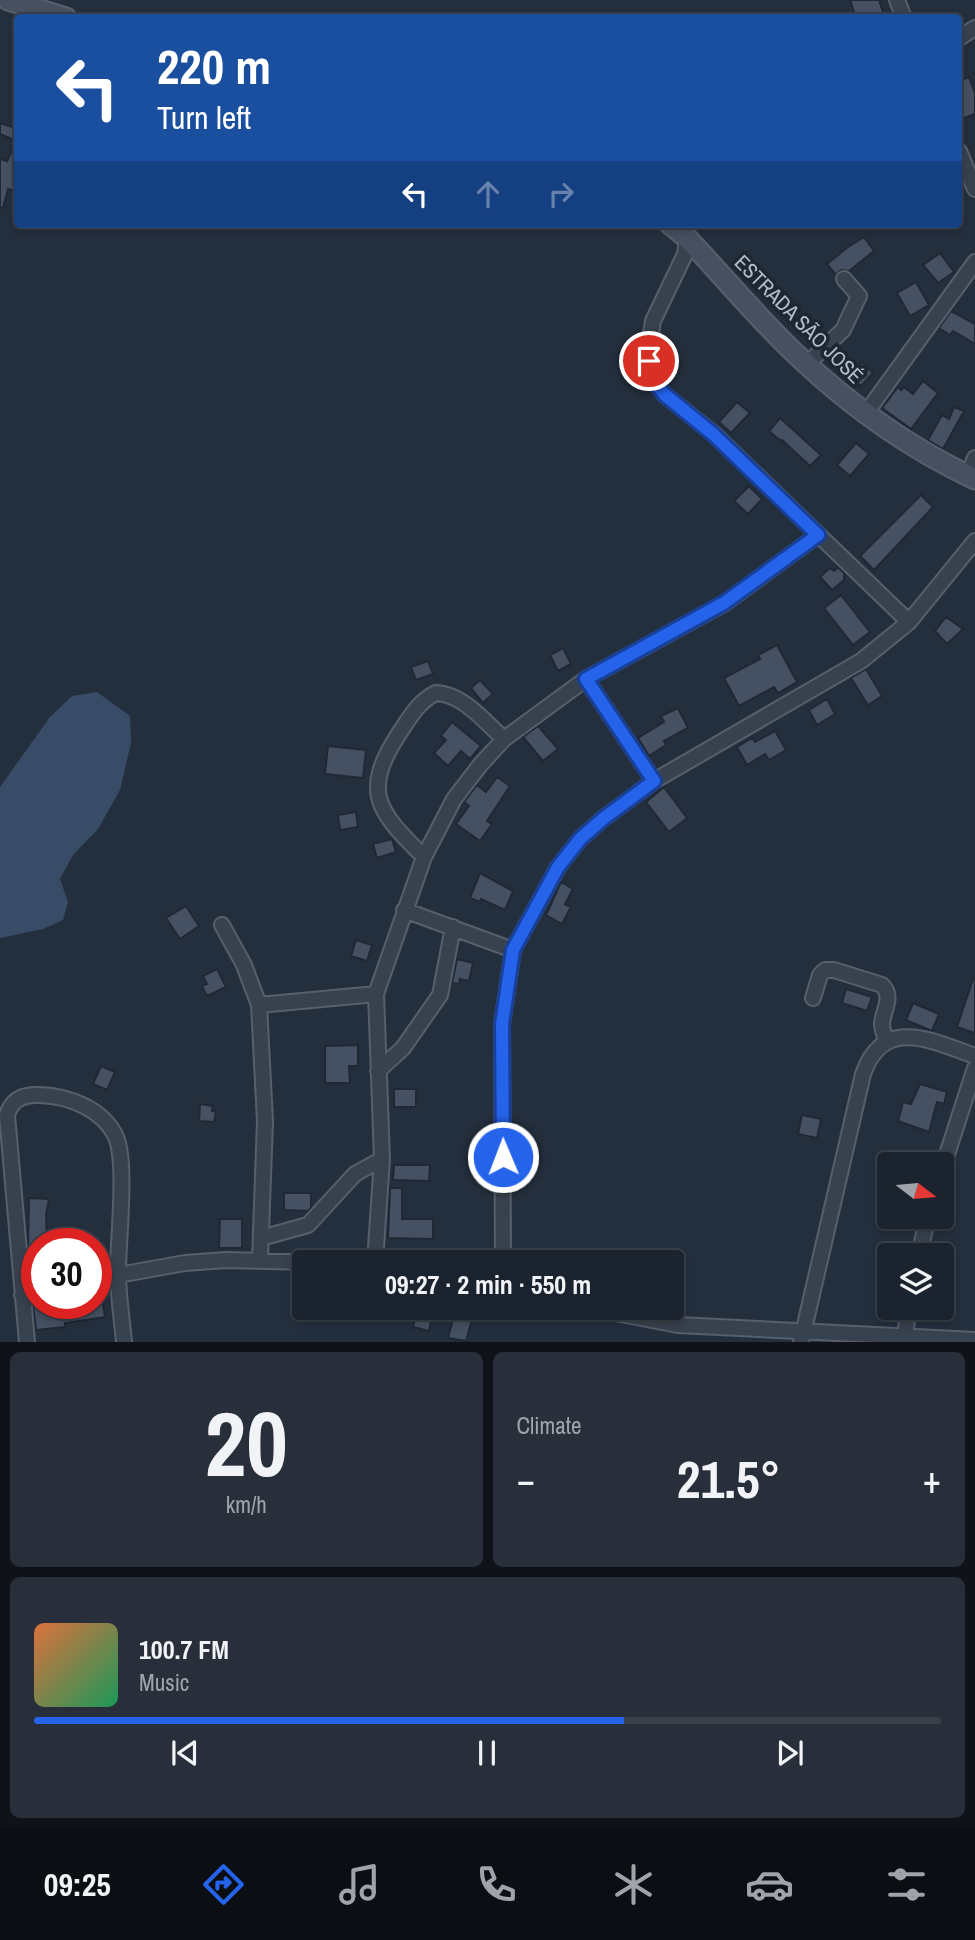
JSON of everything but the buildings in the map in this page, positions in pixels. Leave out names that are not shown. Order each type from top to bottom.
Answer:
[{"type":"street","points":[[8,0],[53,14]]},
{"type":"street","points":[[962,157],[975,189]]},
{"type":"street","name":"ESTRADA SÃO JOSÉ","points":[[675,228],[807,364],[866,413],[894,433],[973,471]]},
{"type":"street","points":[[687,238],[685,254],[653,321],[649,346],[650,377],[665,395],[713,434],[909,622]]},
{"type":"street","points":[[866,413],[975,262]]},
{"type":"street","points":[[807,364],[843,330],[859,296],[844,279]]},
{"type":"street","points":[[376,1250],[382,1159],[376,993],[424,857],[454,799],[503,739],[586,679],[724,603],[818,535]]},
{"type":"street","points":[[503,1250],[502,1024],[513,950],[558,867],[581,838],[654,781],[861,661],[909,622],[975,541]]},
{"type":"street","points":[[586,679],[654,781]]},
{"type":"street","points":[[424,857],[392,825],[384,813],[377,789],[381,764],[416,708],[436,693],[449,694],[472,710],[503,739]]},
{"type":"street","points":[[404,910],[513,950]]},
{"type":"street","points":[[222,925],[244,965],[259,1005],[264,1121],[260,1260]]},
{"type":"street","points":[[378,1070],[403,1048],[440,995],[453,927]]},
{"type":"street","points":[[813,998],[820,975],[825,970],[834,970],[881,985],[887,991],[888,999],[882,1026],[886,1041]]},
{"type":"street","points":[[259,1005],[376,993]]},
{"type":"street","points":[[802,1337],[863,1074],[873,1052],[886,1041],[910,1036],[975,1056]]},
{"type":"street","points":[[948,1152],[975,1068]]},
{"type":"street","points":[[21,1284],[7,1126],[9,1108],[22,1096],[30,1094],[57,1097],[83,1106],[106,1121],[117,1139],[120,1153],[118,1275],[124,1342]]},
{"type":"street","points":[[0,1104],[15,1101]]},
{"type":"street","points":[[261,1238],[308,1225],[355,1174],[382,1159]]},
{"type":"street","points":[[112,1276],[176,1264],[292,1261]]},
{"type":"street","points":[[25,1319],[27,1342]]},
{"type":"street","points":[[652,1320],[802,1337],[975,1340]]},
{"type":"street","points":[[905,1340],[907,1320]]},
{"type":"water","points":[[97,692],[130,716],[131,743],[120,790],[98,829],[73,855],[60,879],[68,902],[63,920],[43,929],[0,938],[0,787],[50,717],[72,696]]},
{"type":"route","points":[[503,1157],[502,1024],[513,950],[558,867],[581,838],[654,781],[586,679],[724,603],[818,535],[713,434],[665,395],[650,377],[649,361]]}]
